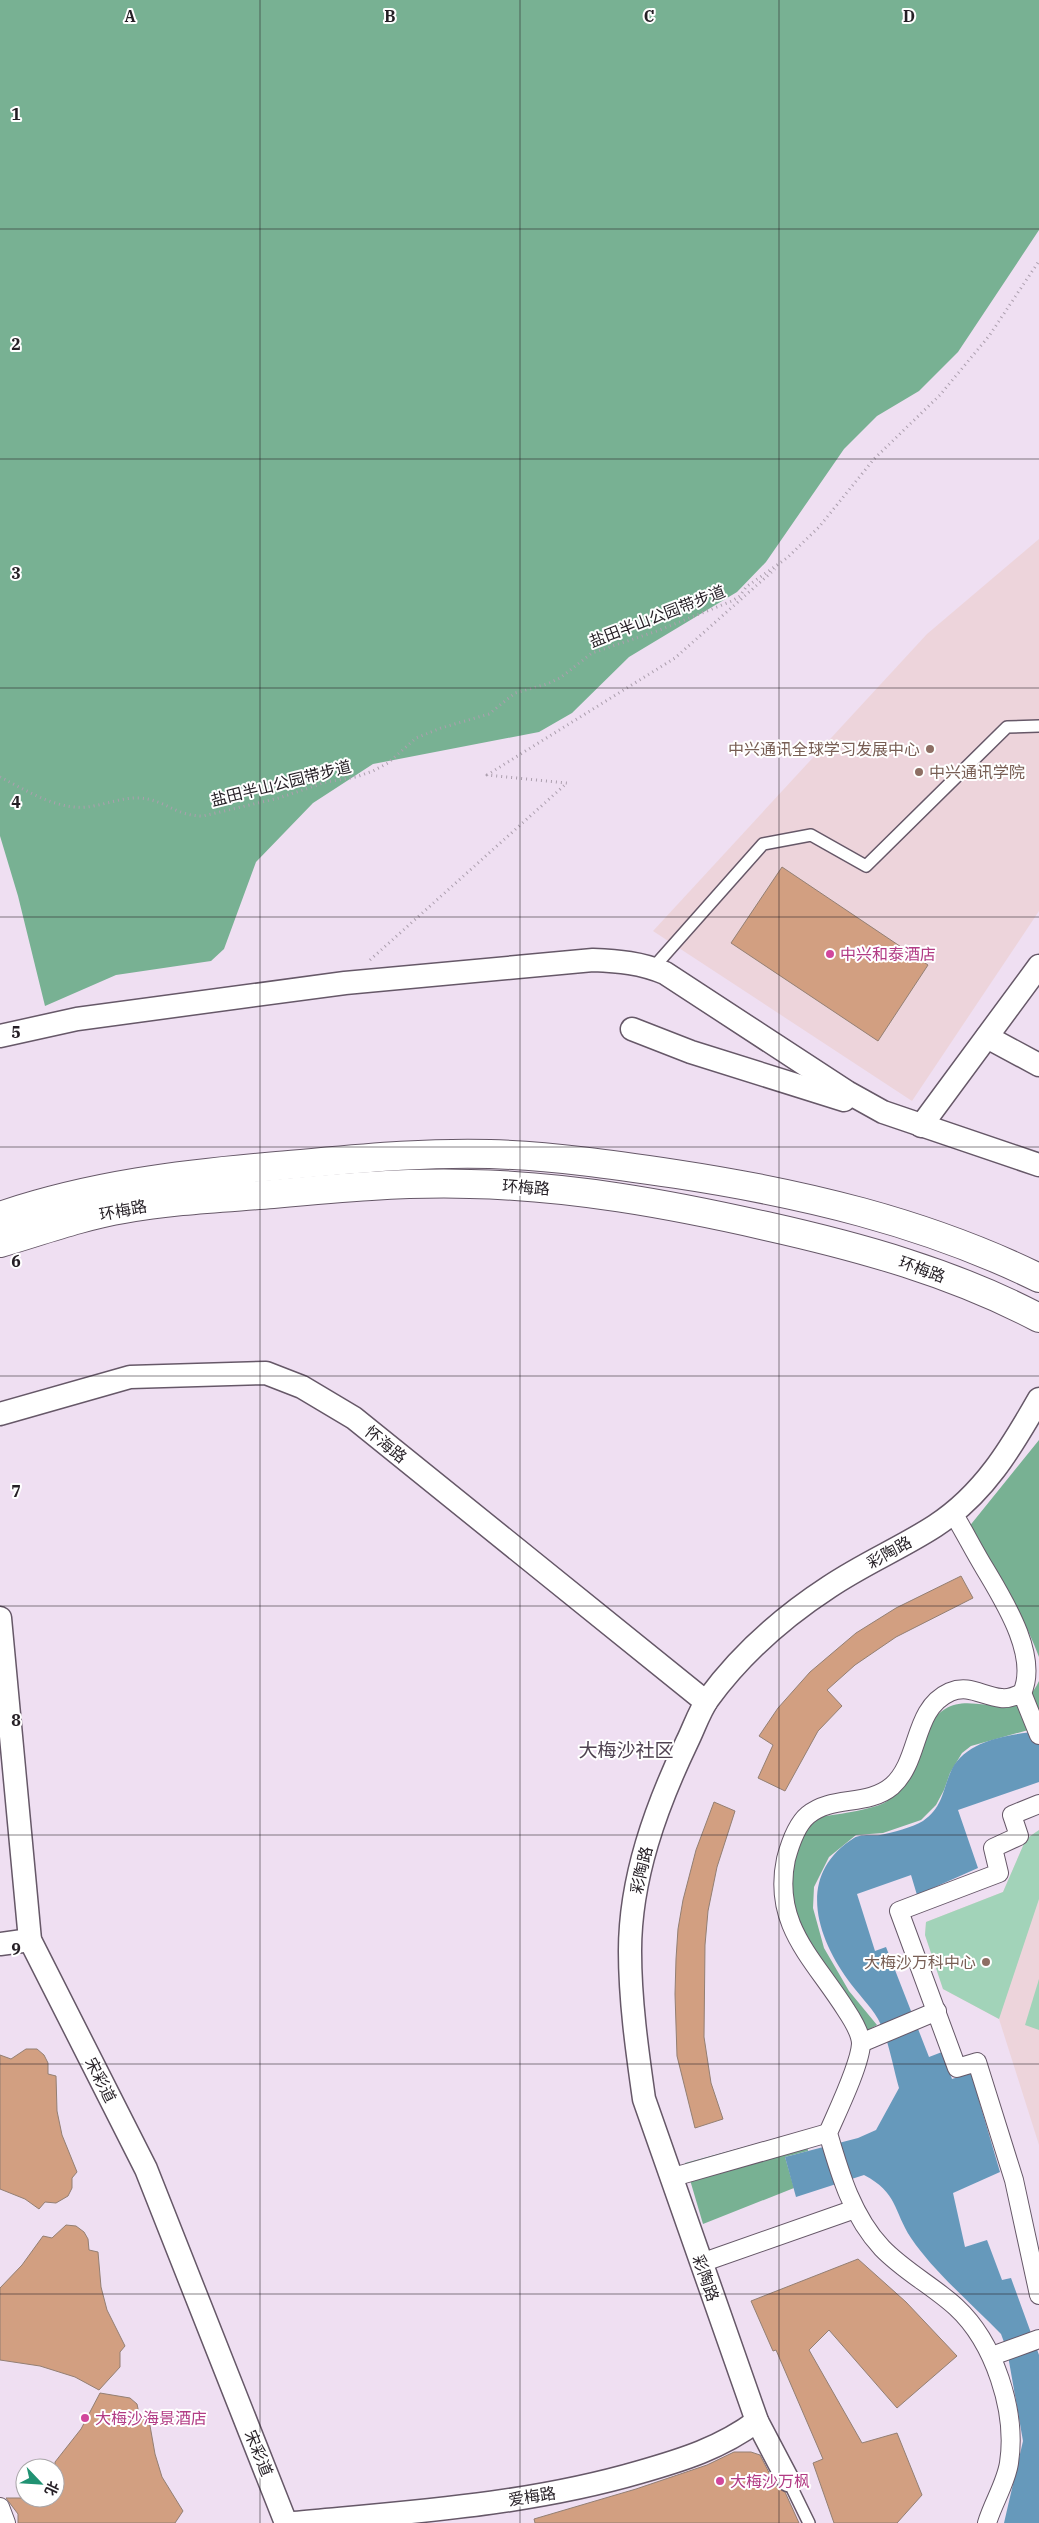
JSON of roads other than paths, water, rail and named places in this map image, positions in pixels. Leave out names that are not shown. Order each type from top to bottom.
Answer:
[{"type":"main road","name":"环梅路","points":[[0,1216],[30,1206],[114,1185],[183,1174],[393,1156],[515,1156],[613,1165],[727,1182],[861,1211],[934,1235],[1039,1278]]},
{"type":"main road","name":"环梅路","points":[[0,1243],[121,1209],[187,1200],[375,1186],[470,1184],[516,1186],[659,1203],[841,1242],[959,1283],[1039,1318]]},
{"type":"street","points":[[0,1036],[77,1019],[345,983],[593,960],[628,962],[665,973],[847,1092],[883,1112]]},
{"type":"street","points":[[921,1126],[1039,966]]},
{"type":"street","points":[[632,1029],[691,1052],[883,1112],[1039,1165]]},
{"type":"street","points":[[987,1037],[1039,1065]]},
{"type":"street","name":"怀海路","points":[[0,1414],[130,1377],[266,1374],[302,1387],[354,1418],[706,1702]]},
{"type":"street","name":"彩陶路","points":[[788,2480],[757,2421],[670,2178],[644,2099],[636,2045],[630,1950],[634,1906],[646,1846],[666,1788],[706,1702],[738,1662],[788,1616],[835,1583],[935,1526],[968,1500],[994,1473],[1039,1399]]},
{"type":"street","points":[[953,1513],[1010,1609],[1027,1644],[1032,1666],[1029,1684],[1022,1693],[1001,1698],[971,1689],[951,1692],[934,1702],[923,1719],[907,1765],[892,1786],[871,1798],[828,1804],[807,1816],[790,1841],[782,1880],[787,1917],[799,1945],[854,2021],[861,2043],[856,2068],[828,2133],[837,2163],[855,2209],[883,2248],[956,2306],[974,2325],[992,2356],[1003,2386],[1010,2431],[1009,2464],[987,2523]]},
{"type":"street","name":"宋彩道","points":[[0,1618],[30,1940],[146,2169],[286,2523]]},
{"type":"street","points":[[1022,1693],[1039,1735]]},
{"type":"street","points":[[1039,1804],[1012,1815],[1019,1836],[992,1848],[1000,1873],[899,1911],[957,2068],[977,2062],[1014,2180],[1039,2295]]},
{"type":"street","points":[[0,1944],[30,1940]]},
{"type":"street","points":[[861,2043],[937,2011]]},
{"type":"street","points":[[670,2178],[828,2133]]},
{"type":"street","points":[[701,2263],[855,2209]]},
{"type":"street","points":[[992,2356],[1039,2339]]},
{"type":"street","name":"爱梅路","points":[[294,2523],[461,2507],[586,2488],[696,2456],[741,2433],[757,2421]]},
{"type":"street","points":[[0,2507],[6,2523]]},
{"type":"lane","points":[[652,968],[763,844],[810,835],[866,866],[1007,727],[1039,726]]},
{"type":"lane","points":[[788,2480],[809,2523]]},
{"type":"water","points":[[1039,1731],[1039,1782],[958,1810],[978,1868],[917,1895],[911,1875],[857,1894],[875,1951],[886,1947],[929,2057],[942,2052],[952,2079],[971,2073],[1000,2172],[953,2193],[965,2247],[987,2240],[1002,2280],[1011,2278],[1039,2355],[1039,2523],[1004,2523],[1023,2441],[1007,2350],[1001,2334],[920,2251],[905,2228],[894,2203],[883,2188],[864,2175],[796,2197],[785,2157],[858,2138],[876,2130],[899,2088],[882,2026],[836,1962],[820,1924],[817,1905],[818,1887],[824,1869],[836,1853],[854,1838],[890,1833],[923,1821],[935,1810],[952,1769],[968,1751],[991,1740]]},
{"type":"place","name":"中兴通讯全球学习发展中心","points":[[930,749]]},
{"type":"place","name":"中兴通讯学院","points":[[919,772]]},
{"type":"place","name":"中兴和泰酒店","points":[[830,954]]},
{"type":"place","name":"大梅沙万科中心","points":[[986,1962]]},
{"type":"place","name":"大梅沙海景酒店","points":[[85,2418]]},
{"type":"place","name":"大梅沙万枫","points":[[720,2481]]},
{"type":"district","name":"大梅沙社区","points":[[626,1750]]}]
